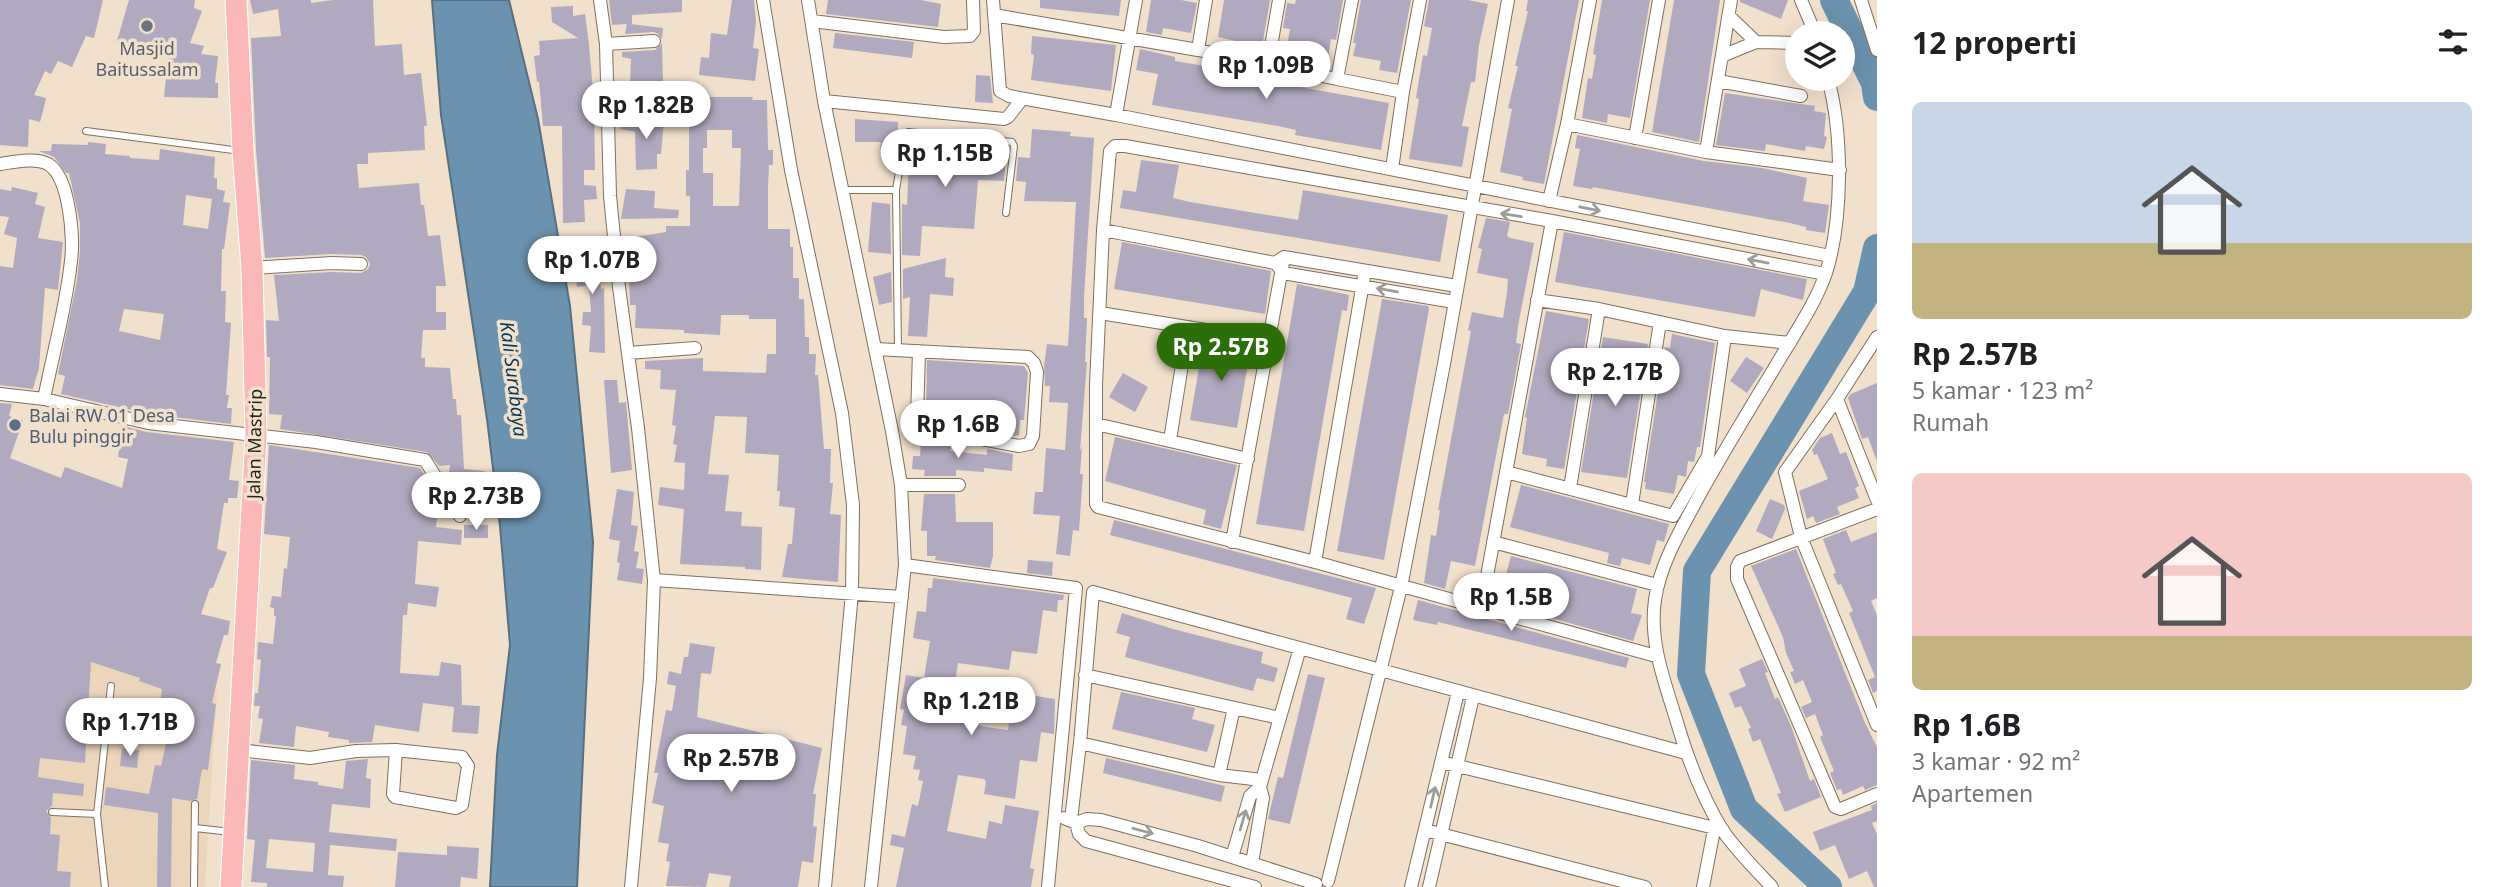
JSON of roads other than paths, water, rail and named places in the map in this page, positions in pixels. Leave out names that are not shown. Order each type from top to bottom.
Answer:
[{"type":"main road","name":"Jalan Mastrip","points":[[232,887],[256,436],[252,268],[236,0]]},
{"type":"street","points":[[600,0],[606,44],[609,175],[654,580],[650,678],[631,887]]},
{"type":"street","points":[[763,0],[791,170],[842,413],[854,519],[856,593],[825,887]]},
{"type":"street","points":[[808,0],[841,190],[876,349],[901,485],[905,565],[897,596],[871,887]]},
{"type":"street","points":[[812,21],[944,37],[970,36],[974,31],[973,0]]},
{"type":"street","points":[[993,0],[1000,91],[1009,96],[1015,108]]},
{"type":"street","points":[[1116,115],[1136,0]]},
{"type":"street","points":[[1198,50],[1206,0]]},
{"type":"street","points":[[1268,64],[1279,0]]},
{"type":"street","points":[[1337,79],[1352,0]]},
{"type":"street","points":[[1392,169],[1420,0]]},
{"type":"street","points":[[1055,815],[1074,821],[1101,820],[1327,885],[1401,587],[1508,0]]},
{"type":"street","points":[[1549,201],[1567,124],[1590,0]]},
{"type":"street","points":[[1635,138],[1659,0]]},
{"type":"street","points":[[1706,152],[1731,0]]},
{"type":"street","points":[[1801,0],[1810,21]]},
{"type":"street","points":[[1861,0],[1874,31],[1877,50]]},
{"type":"street","points":[[994,15],[1198,50],[1403,92]]},
{"type":"street","points":[[1729,16],[1756,42]]},
{"type":"street","points":[[606,44],[654,41]]},
{"type":"street","points":[[1722,55],[1756,42],[1785,43]]},
{"type":"street","points":[[1718,82],[1801,96]]},
{"type":"street","points":[[1772,887],[1719,830],[1686,753],[1656,656],[1654,617],[1657,585],[1686,520],[1790,343],[1825,274],[1830,256],[1840,170],[1831,91]]},
{"type":"street","points":[[824,101],[991,118],[1015,108],[1116,115],[1830,256]]},
{"type":"street","points":[[1567,124],[1706,152],[1840,170]]},
{"type":"street","points":[[1656,656],[1315,562],[1100,508],[1096,503],[1096,424],[1104,230],[1109,156],[1112,149],[1118,145],[1552,221],[1825,274]]},
{"type":"street","points":[[0,164],[39,162],[49,165],[63,184],[68,204],[72,258],[44,399]]},
{"type":"street","points":[[1481,609],[1552,221]]},
{"type":"street","points":[[1104,230],[1281,264],[1363,286],[1454,302]]},
{"type":"street","points":[[252,268],[361,264]]},
{"type":"street","points":[[1281,264],[1365,271],[1457,286]]},
{"type":"street","points":[[1232,542],[1281,264]]},
{"type":"street","points":[[1315,562],[1365,271]]},
{"type":"street","points":[[1537,300],[1599,309],[1725,336],[1790,343]]},
{"type":"street","points":[[1570,488],[1599,309]]},
{"type":"street","points":[[1100,313],[1268,340]]},
{"type":"street","points":[[1632,504],[1660,322]]},
{"type":"street","points":[[1170,439],[1188,327]]},
{"type":"street","points":[[1506,472],[1673,516],[1704,464],[1711,439],[1725,336]]},
{"type":"street","points":[[1877,337],[1837,399],[1784,472],[1801,537],[1877,725]]},
{"type":"street","points":[[628,353],[695,348]]},
{"type":"street","points":[[876,349],[919,351],[1028,357],[1037,372],[1033,436],[1029,444],[1019,446],[920,425],[917,419],[919,351]]},
{"type":"street","points":[[0,394],[44,399],[148,423],[316,442],[425,460],[460,516]]},
{"type":"street","points":[[1837,399],[1877,500]]},
{"type":"street","points":[[1096,424],[1248,459]]},
{"type":"street","points":[[901,485],[959,485]]},
{"type":"street","points":[[1877,509],[1740,561],[1737,567],[1737,579],[1835,807],[1841,809],[1877,794]]},
{"type":"street","points":[[1493,542],[1657,585]]},
{"type":"street","points":[[905,565],[1076,587],[1048,887]]},
{"type":"street","points":[[654,580],[897,596]]},
{"type":"street","points":[[1255,887],[1086,841],[1079,834],[1074,821],[1093,593],[1686,753]]},
{"type":"street","points":[[1252,863],[1263,798],[1261,784],[1300,648]]},
{"type":"street","points":[[1085,675],[1280,718]]},
{"type":"street","points":[[1411,887],[1458,692]]},
{"type":"street","points":[[1429,887],[1473,697]]},
{"type":"street","points":[[1219,775],[1234,708]]},
{"type":"street","points":[[1080,743],[1261,784]]},
{"type":"street","points":[[239,750],[310,758],[356,751],[396,750],[462,757],[468,766],[462,805],[456,808],[395,797],[396,750]]},
{"type":"street","points":[[1441,762],[1719,830]]},
{"type":"street","points":[[1233,857],[1250,796],[1261,784]]},
{"type":"street","points":[[1425,830],[1645,887]]},
{"type":"street","points":[[1703,887],[1719,830]]},
{"type":"street","points":[[1191,871],[1198,846]]},
{"type":"lane","points":[[86,131],[243,151]]},
{"type":"lane","points":[[898,350],[896,190],[905,135],[908,132],[1012,142],[1014,146],[1006,213]]},
{"type":"lane","points":[[841,190],[896,190]]},
{"type":"lane","points":[[106,887],[97,814],[111,686]]},
{"type":"lane","points":[[194,804],[194,887]]},
{"type":"lane","points":[[52,812],[97,814]]},
{"type":"lane","points":[[195,828],[235,832]]},
{"type":"water","name":"Kali Surabaya","points":[[432,0],[509,0],[538,119],[570,306],[593,542],[577,887],[490,887],[497,755],[510,645],[487,419],[441,115]]},
{"type":"waterway","points":[[1834,0],[1875,83],[1877,97]]},
{"type":"waterway","points":[[1828,887],[1744,809],[1691,674],[1697,571],[1867,292],[1877,248]]},
{"type":"place","name":"Masjid Baitussalam","points":[[147,26]]},
{"type":"place","name":"Balai RW 01 Desa Bulu pinggir","points":[[15,425]]}]
